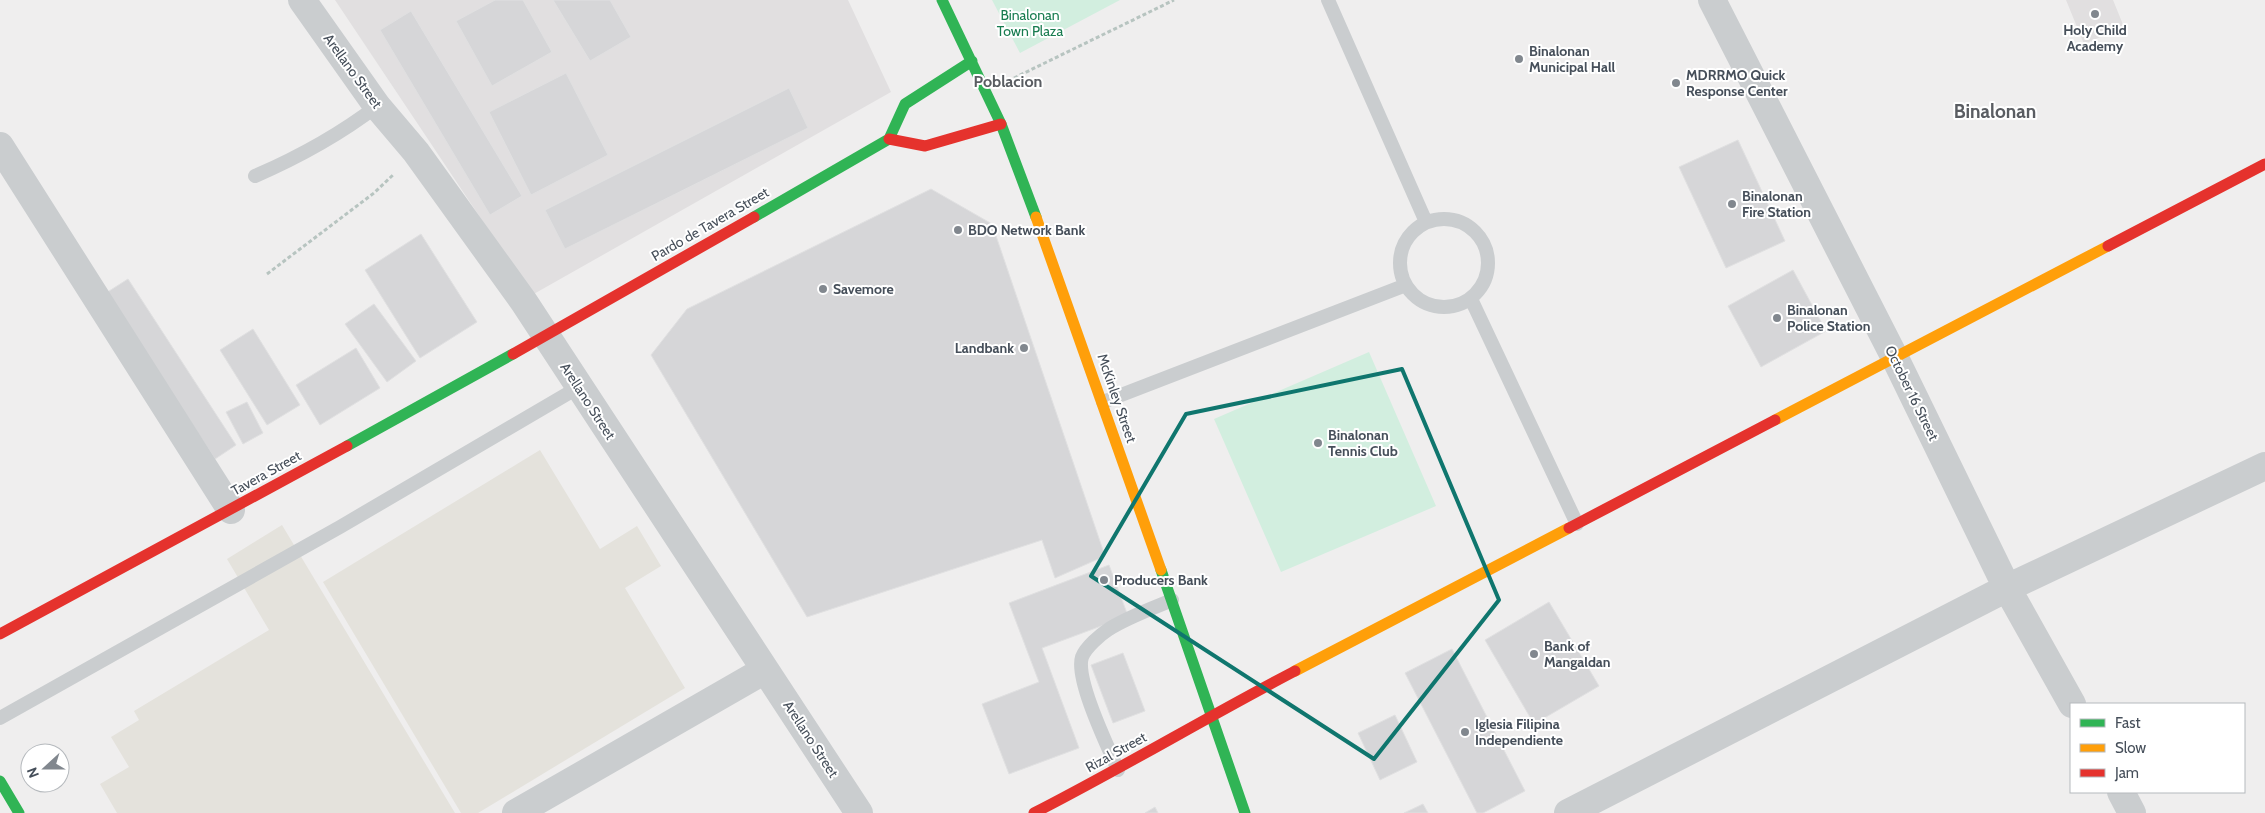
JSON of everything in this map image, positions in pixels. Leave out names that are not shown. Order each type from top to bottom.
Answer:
[{"type":"main road","name":"McKinley Street","points":[[942,0],[1002,124],[1103,402],[1245,813]]},
{"type":"main road","points":[[972,61],[905,104],[889,139],[925,146],[1002,124]]},
{"type":"main road","name":"Pardo de Tavera Street","points":[[546,336],[889,139]]},
{"type":"main road","name":"Rizal Street","points":[[1034,813],[1118,770],[1212,714],[2265,164]]},
{"type":"main road","name":"Tavera Street","points":[[0,634],[231,510],[546,336]]},
{"type":"main road","points":[[0,781],[19,813]]},
{"type":"street","name":"Arellano Street","points":[[302,0],[377,106],[416,152],[524,302],[859,813]]},
{"type":"street","name":"October 16 Street","points":[[1712,0],[1895,358],[2007,588],[2071,703]]},
{"type":"street","points":[[0,146],[231,510]]},
{"type":"street","points":[[1568,813],[2007,588],[2265,466]]},
{"type":"street","points":[[516,813],[765,670]]},
{"type":"street","points":[[2121,793],[2132,813]]},
{"type":"lane","points":[[1328,0],[1426,222]]},
{"type":"lane","points":[[255,176],[291,160],[331,138],[377,106]]},
{"type":"lane","points":[[1444,218],[1462,222],[1477,233],[1486,249],[1488,267],[1483,285],[1471,299],[1454,306],[1436,306],[1418,299],[1406,285],[1400,267],[1402,249],[1411,233],[1426,222],[1444,218]]},
{"type":"lane","points":[[1103,402],[1406,285]]},
{"type":"lane","points":[[1471,299],[1577,524]]},
{"type":"lane","points":[[0,718],[340,527],[579,387]]},
{"type":"lane","points":[[1118,770],[1090,702],[1082,673],[1082,657],[1092,644],[1108,630],[1172,600]]},
{"type":"path","points":[[987,92],[1174,0]]},
{"type":"path","points":[[267,274],[374,193],[416,152]]},
{"type":"highlighted area","points":[[1402,369],[1499,600],[1374,759],[1091,576],[1186,414]]},
{"type":"shaded area","points":[[335,0],[848,0],[891,92],[532,295]]},
{"type":"shaded area","name":"Holy Child Academy","points":[[2066,0],[2113,0],[2124,27],[2084,44]]},
{"type":"shaded area","points":[[540,450],[600,549],[637,526],[661,566],[625,588],[685,688],[478,813],[461,813],[323,582]]},
{"type":"shaded area","points":[[282,525],[455,813],[117,813],[100,784],[129,767],[111,737],[139,720],[134,711],[269,630],[227,559]]},
{"type":"green space","name":"Binalonan Town Plaza","points":[[992,0],[1120,0],[1020,53]]},
{"type":"green space","points":[[1369,352],[1436,506],[1281,572],[1214,419]]},
{"type":"building","points":[[495,0],[523,0],[552,52],[492,86],[456,21]]},
{"type":"building","points":[[553,0],[610,0],[631,37],[590,61]]},
{"type":"building","points":[[411,11],[522,196],[490,215],[380,30]]},
{"type":"building","points":[[566,73],[608,155],[531,195],[489,112]]},
{"type":"building","points":[[789,88],[808,128],[565,249],[545,210]]},
{"type":"building","name":"Binalonan Fire Station","points":[[1738,140],[1785,241],[1726,268],[1679,167]]},
{"type":"building","points":[[931,189],[992,224],[1105,556],[1055,578],[1042,540],[807,617],[651,355],[687,309]]},
{"type":"building","points":[[421,234],[477,322],[420,358],[365,270]]},
{"type":"building","name":"Binalonan Police Station","points":[[1793,270],[1826,331],[1761,367],[1728,306]]},
{"type":"building","points":[[128,279],[236,445],[215,459],[106,293]]},
{"type":"building","points":[[374,304],[416,361],[387,382],[345,324]]},
{"type":"building","points":[[253,329],[300,405],[267,425],[220,350]]},
{"type":"building","points":[[356,348],[380,388],[320,425],[296,385]]},
{"type":"building","points":[[247,402],[263,433],[243,444],[226,412]]},
{"type":"building","points":[[1109,565],[1128,616],[1042,648],[1079,748],[1009,774],[982,704],[1039,682],[1009,603]]},
{"type":"building","points":[[1549,602],[1599,686],[1534,724],[1485,640]]},
{"type":"building","name":"Iglesia Filipina Independiente","points":[[1452,649],[1525,791],[1483,813],[1477,813],[1405,673]]},
{"type":"building","points":[[1123,653],[1145,711],[1113,723],[1091,665]]},
{"type":"building","points":[[1395,715],[1417,762],[1380,780],[1358,733]]},
{"type":"building","points":[[1423,804],[1428,813],[1404,813]]},
{"type":"building","points":[[1155,807],[1158,813],[1145,813]]},
{"type":"traffic: fast","points":[[942,0],[1001,124],[1036,217]]},
{"type":"traffic: fast","points":[[754,217],[889,139],[905,104],[972,61]]},
{"type":"traffic: fast","points":[[347,446],[513,354]]},
{"type":"traffic: fast","points":[[1161,570],[1245,813]]},
{"type":"traffic: fast","points":[[0,781],[19,813]]},
{"type":"traffic: slow","points":[[1036,217],[1161,570]]},
{"type":"traffic: slow","points":[[1775,420],[2108,246]]},
{"type":"traffic: slow","points":[[1295,671],[1569,528]]},
{"type":"traffic: jam","points":[[889,139],[925,146],[1001,124]]},
{"type":"traffic: jam","points":[[2108,246],[2265,164]]},
{"type":"traffic: jam","points":[[513,354],[754,217]]},
{"type":"traffic: jam","points":[[1569,528],[1775,420]]},
{"type":"traffic: jam","points":[[0,634],[347,446]]},
{"type":"traffic: jam","points":[[1034,813],[1295,671]]},
{"type":"place","name":"Holy Child Academy","points":[[2095,14]]},
{"type":"place","name":"Binalonan Municipal Hall","points":[[1519,59]]},
{"type":"place","name":"MDRRMO Quick Response Center","points":[[1676,83]]},
{"type":"place","name":"Binalonan Fire Station","points":[[1732,204]]},
{"type":"place","name":"BDO Network Bank","points":[[958,230]]},
{"type":"place","name":"Savemore","points":[[823,289]]},
{"type":"place","name":"Binalonan Police Station","points":[[1777,318]]},
{"type":"place","name":"Landbank","points":[[1024,348]]},
{"type":"place","name":"Binalonan Tennis Club","points":[[1318,443]]},
{"type":"place","name":"Producers Bank","points":[[1104,580]]},
{"type":"place","name":"Bank of Mangaldan","points":[[1534,654]]},
{"type":"place","name":"Iglesia Filipina Independiente","points":[[1465,732]]},
{"type":"district","name":"Poblacion","points":[[1008,81]]},
{"type":"district","name":"Binalonan","points":[[1995,111]]}]
